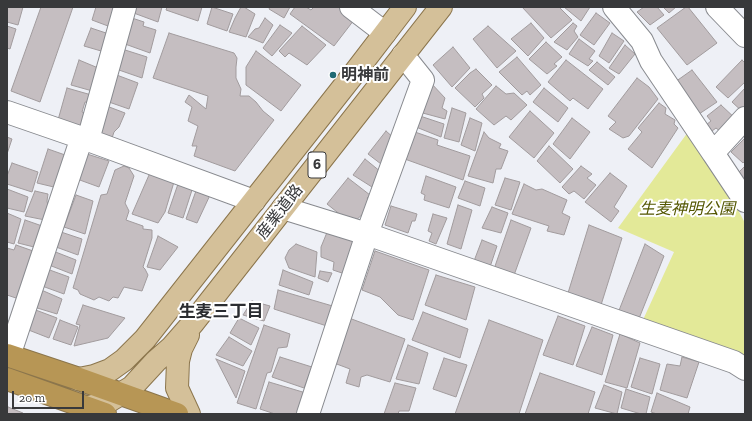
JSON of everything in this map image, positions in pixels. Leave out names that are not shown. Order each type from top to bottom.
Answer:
[{"type":"highway","points":[[8,355],[137,397],[177,414]]},
{"type":"highway","points":[[7,379],[96,411]]},
{"type":"main road","name":"産業道路","points":[[79,378],[94,376],[110,370],[124,360],[145,338],[405,7]]},
{"type":"main road","name":"産業道路","points":[[137,397],[156,361],[172,347],[193,323],[441,7]]},
{"type":"main road","name":"産業道路","points":[[137,397],[140,371],[146,347],[164,315]]},
{"type":"main road","name":"産業道路","points":[[189,414],[177,388],[178,361],[181,349],[193,323]]},
{"type":"main road","name":"産業道路","points":[[96,411],[109,401],[137,397]]},
{"type":"street","points":[[8,355],[85,138],[124,7]]},
{"type":"street","points":[[351,7],[385,33]]},
{"type":"street","points":[[614,7],[642,41],[651,61],[745,201]]},
{"type":"street","points":[[717,7],[745,36]]},
{"type":"street","points":[[308,414],[367,234],[423,80],[403,56]]},
{"type":"street","points":[[7,112],[85,138],[254,201]]},
{"type":"street","points":[[714,153],[745,118]]},
{"type":"street","points":[[283,208],[367,234],[734,362],[745,369]]},
{"type":"green space","name":"生麦神明公園","points":[[688,132],[721,178],[745,223],[745,362],[642,322],[674,252],[618,228]]},
{"type":"building","points":[[7,7],[23,7],[18,25],[7,22]]},
{"type":"building","points":[[41,7],[73,7],[40,102],[11,91]]},
{"type":"building","points":[[96,7],[120,7],[116,29],[92,20]]},
{"type":"building","points":[[131,7],[162,7],[158,22],[131,12]]},
{"type":"building","points":[[167,7],[202,7],[198,21],[166,10]]},
{"type":"building","points":[[212,7],[233,14],[227,31],[207,24]]},
{"type":"building","points":[[241,7],[244,7],[255,14],[246,37],[229,32]]},
{"type":"building","points":[[270,7],[290,7],[284,18],[269,9]]},
{"type":"building","points":[[295,7],[306,7],[311,10],[314,7],[339,7],[354,20],[334,46],[290,14]]},
{"type":"building","points":[[522,7],[559,7],[572,20],[551,38]]},
{"type":"building","points":[[564,7],[590,7],[581,21]]},
{"type":"building","points":[[644,7],[657,7],[664,15],[650,25],[637,12]]},
{"type":"building","points":[[663,7],[676,7],[669,13]]},
{"type":"building","points":[[688,7],[717,43],[687,65],[657,28]]},
{"type":"building","points":[[596,13],[610,23],[594,45],[580,35]]},
{"type":"building","points":[[132,18],[144,22],[143,26],[156,30],[150,53],[125,44]]},
{"type":"building","points":[[265,18],[273,25],[263,43],[248,37],[255,29],[259,28]]},
{"type":"building","points":[[531,23],[544,38],[528,56],[511,39]]},
{"type":"building","points":[[573,23],[577,26],[574,31],[578,37],[567,50],[554,42]]},
{"type":"building","points":[[280,25],[292,33],[272,56],[263,48]]},
{"type":"building","points":[[7,26],[16,29],[10,49],[7,48]]},
{"type":"building","points":[[302,26],[326,45],[307,65],[289,53],[285,57],[279,51]]},
{"type":"building","points":[[488,26],[516,51],[497,68],[473,39]]},
{"type":"building","points":[[91,28],[112,35],[108,53],[84,46]]},
{"type":"building","points":[[169,33],[234,53],[237,58],[236,78],[241,89],[240,96],[249,96],[274,120],[235,171],[194,156],[197,146],[192,146],[198,126],[188,121],[192,107],[185,102],[189,95],[206,109],[208,96],[153,78]]},
{"type":"building","points":[[612,33],[624,41],[609,63],[599,56]]},
{"type":"building","points":[[579,39],[595,51],[589,59],[593,61],[588,66],[569,54]]},
{"type":"building","points":[[546,42],[562,57],[554,64],[557,66],[547,74],[529,59]]},
{"type":"building","points":[[625,45],[635,54],[619,74],[609,68]]},
{"type":"building","points":[[453,47],[470,68],[452,87],[433,65]]},
{"type":"building","points":[[122,49],[147,57],[142,78],[116,69]]},
{"type":"building","points":[[256,51],[301,85],[281,111],[246,85],[246,67]]},
{"type":"building","points":[[517,57],[541,85],[530,95],[527,91],[522,95],[499,72]]},
{"type":"building","points":[[79,60],[103,70],[96,92],[71,85]]},
{"type":"building","points":[[566,60],[603,89],[588,109],[573,98],[570,101],[548,82]]},
{"type":"building","points":[[742,60],[745,63],[745,82],[728,98],[716,87]]},
{"type":"building","points":[[597,62],[615,77],[608,85],[589,70]]},
{"type":"building","points":[[476,69],[492,85],[482,94],[484,98],[475,107],[455,88]]},
{"type":"building","points":[[692,70],[717,102],[699,114],[675,82]]},
{"type":"building","points":[[114,74],[138,83],[129,109],[106,101]]},
{"type":"building","points":[[637,78],[649,87],[658,99],[629,136],[623,138],[609,129],[616,122],[608,116]]},
{"type":"building","points":[[430,82],[445,98],[442,108],[447,111],[445,119],[419,112]]},
{"type":"building","points":[[496,86],[506,94],[514,93],[527,105],[511,120],[506,116],[494,125],[476,109]]},
{"type":"building","points":[[67,88],[95,96],[93,103],[85,102],[82,112],[89,115],[84,128],[58,120]]},
{"type":"building","points":[[544,88],[568,108],[558,122],[533,102]]},
{"type":"building","points":[[745,88],[745,114],[732,102]]},
{"type":"building","points":[[659,103],[666,108],[665,114],[675,120],[674,124],[678,128],[652,168],[628,149],[642,132],[638,128]]},
{"type":"building","points":[[104,105],[125,113],[112,138],[95,134]]},
{"type":"building","points":[[721,105],[737,120],[721,132],[716,128],[712,131],[706,125],[711,121],[707,116]]},
{"type":"building","points":[[452,108],[466,113],[459,142],[444,138]]},
{"type":"building","points":[[530,111],[554,133],[534,158],[509,137]]},
{"type":"building","points":[[420,116],[444,124],[441,137],[416,127]]},
{"type":"building","points":[[470,118],[482,123],[475,151],[461,145]]},
{"type":"building","points":[[572,118],[590,132],[570,159],[553,144]]},
{"type":"building","points":[[386,131],[395,139],[381,164],[368,154]]},
{"type":"building","points":[[412,131],[438,140],[437,145],[470,156],[463,180],[402,158]]},
{"type":"building","points":[[484,132],[489,138],[501,144],[499,148],[508,151],[501,169],[496,169],[493,183],[468,176]]},
{"type":"building","points":[[7,137],[12,139],[7,154]]},
{"type":"building","points":[[745,138],[745,161],[743,163],[731,152]]},
{"type":"building","points":[[549,146],[573,169],[560,183],[537,161]]},
{"type":"building","points":[[48,149],[68,156],[58,188],[37,183]]},
{"type":"building","points":[[87,154],[109,161],[99,187],[77,179]]},
{"type":"building","points":[[365,159],[381,172],[372,187],[353,175]]},
{"type":"building","points":[[12,163],[38,172],[32,192],[7,184],[7,176]]},
{"type":"building","points":[[124,166],[129,168],[134,176],[125,203],[129,211],[126,220],[143,226],[143,229],[152,230],[152,238],[143,267],[148,275],[142,291],[124,287],[118,298],[113,297],[109,301],[99,297],[94,300],[80,294],[78,290],[73,288],[101,195],[107,194],[115,170]]},
{"type":"building","points":[[581,166],[592,174],[587,178],[596,185],[584,199],[574,191],[569,194],[562,187]]},
{"type":"building","points":[[745,166],[745,180],[738,173]]},
{"type":"building","points":[[152,173],[174,182],[165,212],[158,223],[132,214],[149,175]]},
{"type":"building","points":[[610,173],[627,186],[614,207],[619,211],[611,222],[585,202]]},
{"type":"building","points":[[426,176],[456,187],[449,208],[424,200],[425,195],[421,193]]},
{"type":"building","points":[[348,178],[370,195],[367,198],[370,202],[367,210],[352,224],[327,204]]},
{"type":"building","points":[[505,178],[520,182],[511,210],[495,205]]},
{"type":"building","points":[[465,181],[485,188],[480,206],[458,198]]},
{"type":"building","points":[[178,184],[192,190],[183,218],[168,213]]},
{"type":"building","points":[[524,184],[536,190],[542,189],[567,200],[562,213],[570,217],[564,235],[547,231],[549,226],[512,214]]},
{"type":"building","points":[[197,188],[211,193],[197,223],[186,219]]},
{"type":"building","points":[[7,189],[28,197],[24,212],[7,208]]},
{"type":"building","points":[[35,191],[48,194],[48,206],[45,220],[25,216]]},
{"type":"building","points":[[76,195],[93,201],[85,234],[64,227]]},
{"type":"building","points":[[458,205],[472,210],[461,249],[447,244]]},
{"type":"building","points":[[391,206],[417,214],[415,221],[412,221],[408,233],[385,225]]},
{"type":"building","points":[[492,207],[508,213],[501,233],[482,228]]},
{"type":"building","points":[[7,213],[21,219],[14,244],[7,242]]},
{"type":"building","points":[[433,214],[447,218],[436,244],[429,241],[432,233],[428,231]]},
{"type":"building","points":[[25,220],[45,227],[38,248],[18,243]]},
{"type":"building","points":[[511,220],[531,228],[513,278],[493,272]]},
{"type":"building","points":[[589,225],[622,238],[601,305],[568,293]]},
{"type":"building","points":[[328,230],[360,241],[348,275],[333,270],[334,262],[321,257],[321,247]]},
{"type":"building","points":[[61,232],[82,239],[78,255],[56,247]]},
{"type":"building","points":[[158,236],[178,247],[160,270],[147,267]]},
{"type":"building","points":[[482,240],[497,246],[490,267],[474,261]]},
{"type":"building","points":[[296,244],[317,252],[315,277],[289,268],[285,258],[289,250]]},
{"type":"building","points":[[645,244],[664,256],[638,321],[618,313]]},
{"type":"building","points":[[16,245],[36,252],[22,300],[7,295],[7,248],[14,250]]},
{"type":"building","points":[[53,251],[76,260],[72,274],[49,265]]},
{"type":"building","points":[[375,251],[429,270],[413,320],[398,315],[380,297],[362,290]]},
{"type":"building","points":[[47,269],[69,277],[64,294],[42,286]]},
{"type":"building","points":[[283,270],[313,282],[309,295],[279,285]]},
{"type":"building","points":[[320,271],[332,273],[328,282],[318,278]]},
{"type":"building","points":[[436,275],[475,287],[466,320],[425,305]]},
{"type":"building","points":[[39,289],[62,299],[57,314],[34,307]]},
{"type":"building","points":[[278,290],[336,307],[330,327],[274,309]]},
{"type":"building","points":[[252,301],[270,306],[264,321],[243,315]]},
{"type":"building","points":[[83,305],[125,318],[108,338],[74,346],[80,325],[76,324]]},
{"type":"building","points":[[33,309],[57,318],[49,338],[26,329]]},
{"type":"building","points":[[423,312],[468,329],[460,358],[412,340]]},
{"type":"building","points":[[558,316],[585,326],[573,365],[543,355]]},
{"type":"building","points":[[239,318],[259,328],[251,345],[230,333]]},
{"type":"building","points":[[349,318],[405,339],[390,382],[367,375],[361,377],[359,387],[346,383],[350,369],[334,363]]},
{"type":"building","points":[[60,320],[78,327],[71,345],[53,339]]},
{"type":"building","points":[[489,320],[543,340],[519,414],[455,414]]},
{"type":"building","points":[[264,325],[290,334],[287,347],[278,348],[271,372],[267,373],[256,409],[237,403]]},
{"type":"building","points":[[592,327],[613,335],[602,375],[576,366]]},
{"type":"building","points":[[620,334],[640,343],[627,388],[605,382]]},
{"type":"building","points":[[229,337],[252,351],[243,366],[216,355]]},
{"type":"building","points":[[408,345],[428,353],[419,384],[396,379]]},
{"type":"building","points":[[280,357],[312,367],[304,388],[272,377]]},
{"type":"building","points":[[682,357],[699,362],[687,398],[660,390],[667,364],[680,366]]},
{"type":"building","points":[[444,358],[467,365],[456,397],[433,389]]},
{"type":"building","points":[[640,358],[660,364],[652,394],[631,387]]},
{"type":"building","points":[[216,359],[245,371],[236,398]]},
{"type":"building","points":[[540,373],[595,392],[588,414],[525,414]]},
{"type":"building","points":[[269,382],[306,393],[299,414],[275,414],[260,409]]},
{"type":"building","points":[[395,383],[416,388],[409,411],[399,411],[398,414],[384,414]]},
{"type":"building","points":[[604,385],[622,392],[617,414],[595,408]]},
{"type":"building","points":[[626,389],[650,397],[646,414],[621,408]]},
{"type":"building","points":[[657,393],[690,407],[688,414],[657,414],[651,412]]},
{"type":"building","points":[[8,407],[23,413],[23,414],[7,414]]},
{"type":"place","name":"明神前","points":[[333,75]]},
{"type":"district","name":"生麦三丁目","points":[[221,312]]}]
